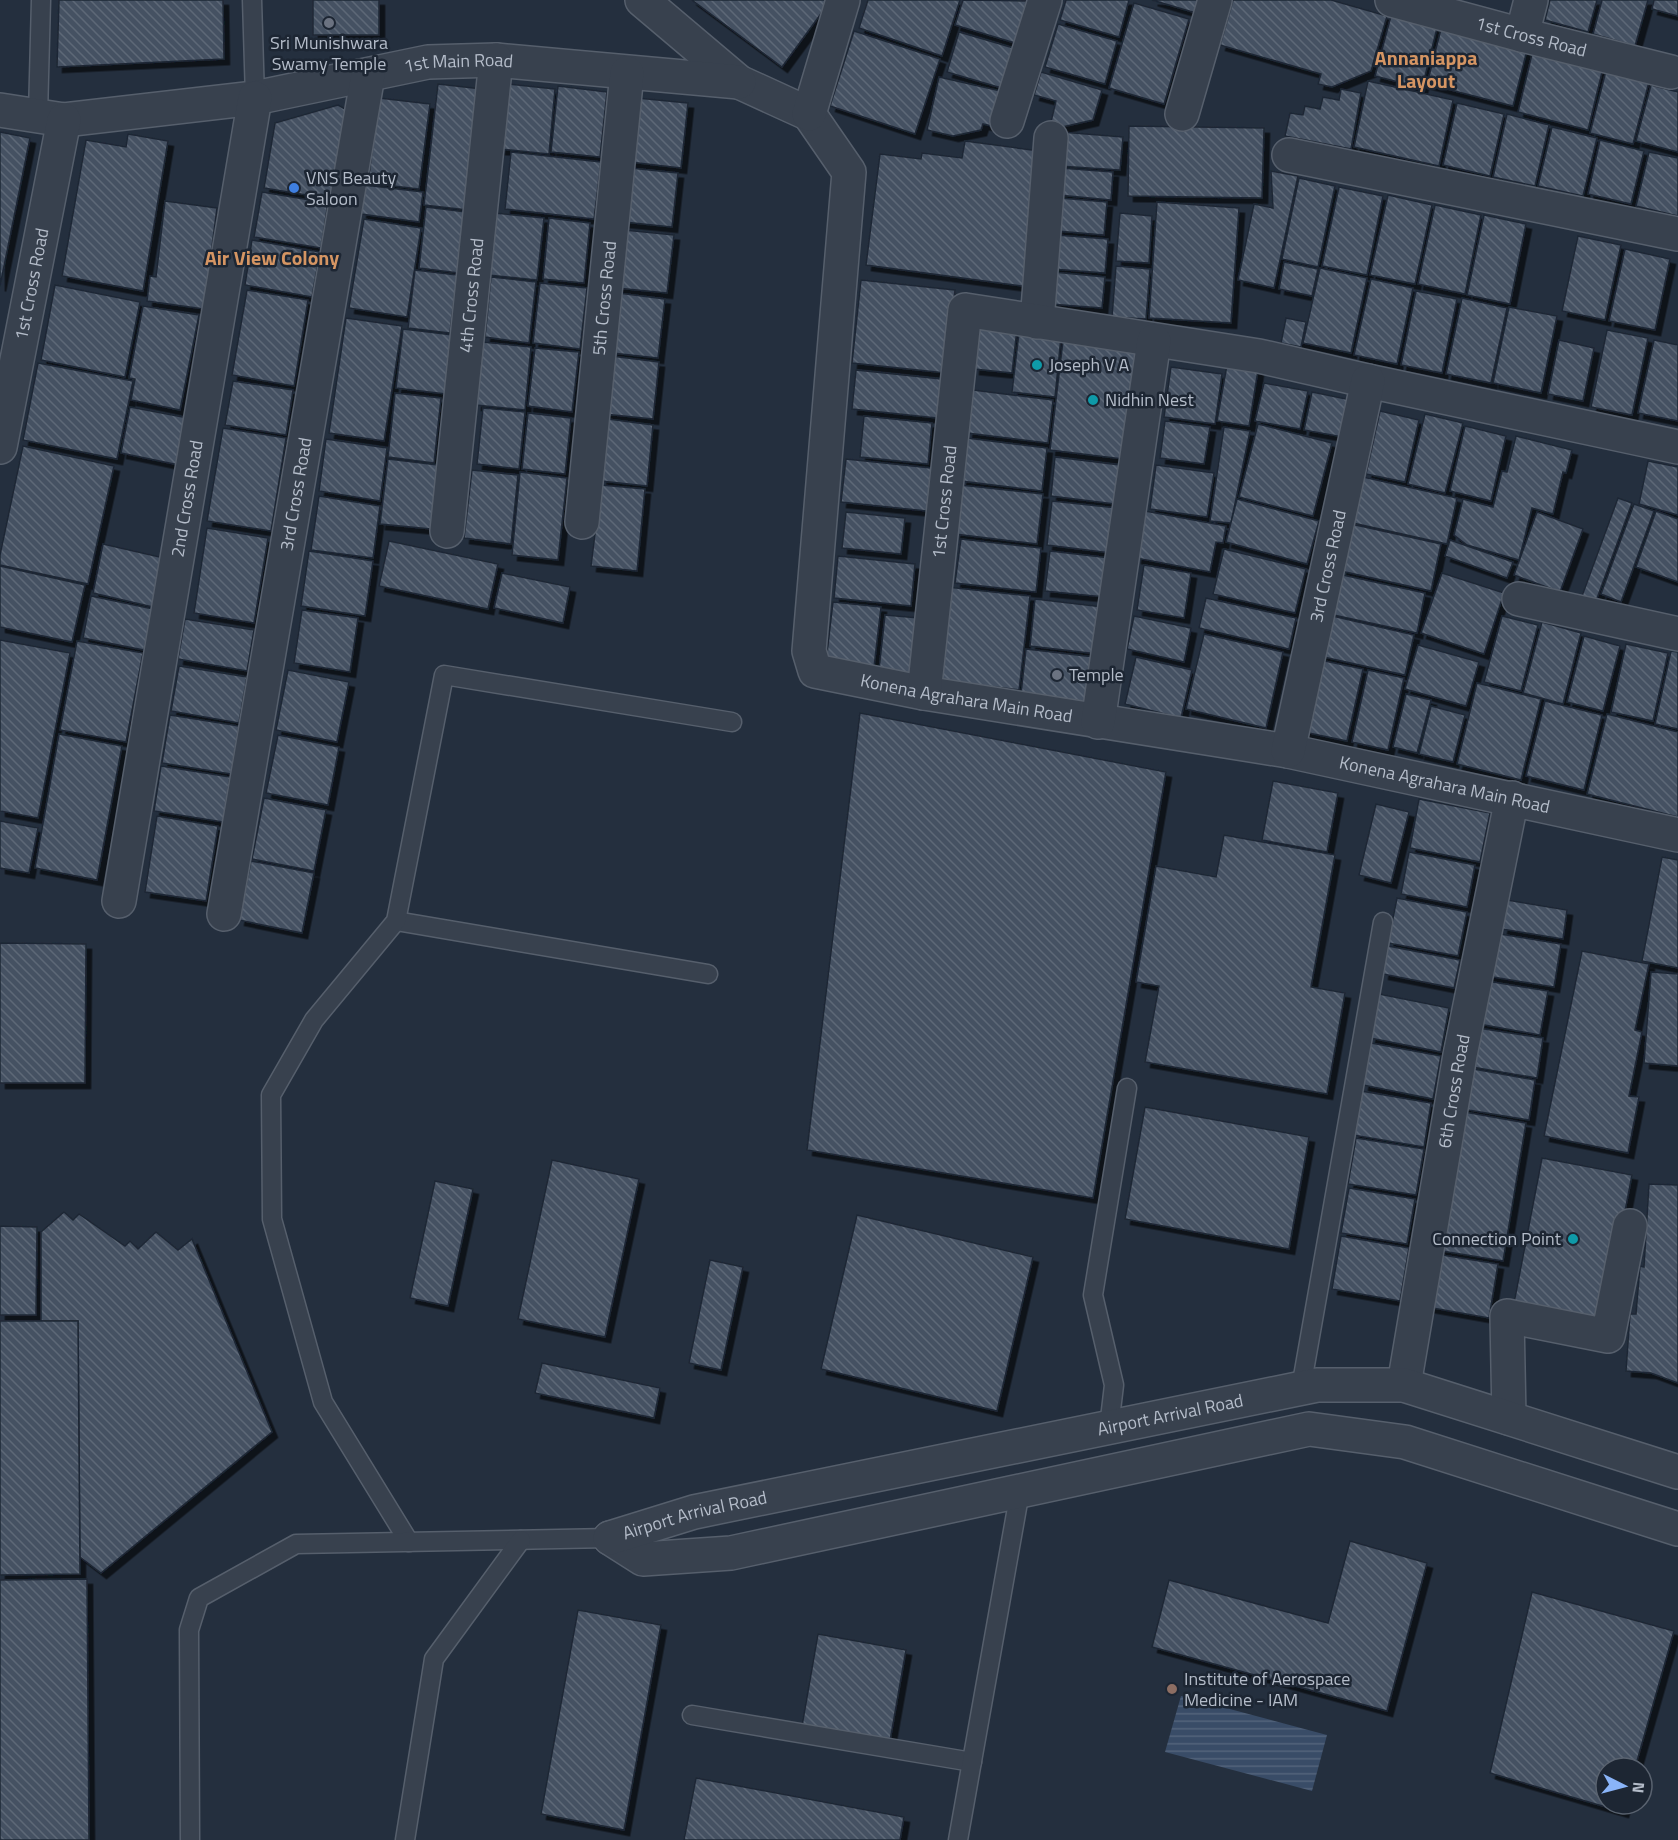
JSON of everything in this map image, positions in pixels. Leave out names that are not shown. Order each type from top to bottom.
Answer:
[{"type":"street","name":"1st Main Road","points":[[642,0],[739,82],[809,114]]},
{"type":"street","points":[[809,114],[843,0]]},
{"type":"street","points":[[1007,121],[1045,0]]},
{"type":"street","points":[[1182,114],[1215,0]]},
{"type":"street","name":"1st Cross Road","points":[[1392,0],[1671,72]]},
{"type":"street","points":[[1522,35],[1531,0]]},
{"type":"street","name":"1st Main Road","points":[[0,110],[51,117],[255,98],[428,62],[496,60],[739,82]]},
{"type":"street","name":"4th Cross Road","points":[[447,531],[496,60]]},
{"type":"street","name":"5th Cross Road","points":[[582,522],[627,73]]},
{"type":"street","name":"3rd Cross Road","points":[[224,914],[368,75]]},
{"type":"street","name":"2nd Cross Road","points":[[119,901],[255,98]]},
{"type":"street","name":"Konena Agrahara Main Road","points":[[809,114],[849,172],[809,651],[815,671],[924,693],[1287,751],[1678,835]]},
{"type":"street","name":"1st Cross Road","points":[[0,447],[51,117]]},
{"type":"street","points":[[1051,138],[1037,322],[1259,356],[1678,447]]},
{"type":"street","points":[[1289,155],[1678,234]]},
{"type":"street","name":"1st Cross Road","points":[[924,693],[965,310],[1037,322]]},
{"type":"street","points":[[1098,722],[1154,340]]},
{"type":"street","name":"3rd Cross Road","points":[[1287,751],[1368,381]]},
{"type":"street","points":[[1519,599],[1678,634]]},
{"type":"street","name":"6th Cross Road","points":[[1404,1385],[1460,1055],[1512,798]]},
{"type":"street","points":[[1509,1418],[1507,1316],[1608,1336],[1630,1226]]},
{"type":"street","name":"Airport Arrival Road","points":[[610,1538],[694,1512],[1317,1385],[1404,1385],[1678,1472]]},
{"type":"street","name":"Airport Arrival Road","points":[[610,1538],[643,1559],[731,1553],[1309,1429],[1405,1442],[1678,1529]]},
{"type":"lane","points":[[41,0],[51,117]]},
{"type":"lane","points":[[252,0],[255,98]]},
{"type":"lane","points":[[409,1542],[322,1402],[272,1219],[271,1095],[314,1020],[396,921],[444,675],[732,722]]},
{"type":"lane","points":[[396,921],[708,974]]},
{"type":"lane","points":[[1302,1388],[1383,922]]},
{"type":"lane","points":[[1109,1427],[1114,1385],[1093,1295],[1127,1088]]},
{"type":"lane","points":[[958,1840],[1020,1491]]},
{"type":"lane","points":[[190,1840],[189,1630],[199,1598],[296,1544],[610,1538]]},
{"type":"lane","points":[[405,1840],[434,1659],[521,1540]]},
{"type":"lane","points":[[692,1714],[972,1762]]},
{"type":"water","points":[[1181,1696],[1327,1735],[1312,1791],[1165,1752]]},
{"type":"building","points":[[59,0],[223,0],[224,59],[57,67]]},
{"type":"building","points":[[313,0],[379,0],[379,35],[313,35]]},
{"type":"building","points":[[692,0],[831,0],[782,67]]},
{"type":"building","points":[[868,0],[960,0],[942,56],[859,28]]},
{"type":"building","points":[[963,0],[1027,1],[1015,43],[955,25]]},
{"type":"building","points":[[1066,0],[1129,0],[1119,37],[1060,20]]},
{"type":"building","points":[[1152,0],[1199,0],[1196,13]]},
{"type":"building","points":[[1233,0],[1331,0],[1387,16],[1371,71],[1332,87],[1318,84],[1321,74],[1220,45]]},
{"type":"building","points":[[1550,0],[1597,0],[1588,32],[1545,20]]},
{"type":"building","points":[[1602,0],[1648,0],[1635,46],[1593,34]]},
{"type":"building","points":[[1654,0],[1678,0],[1678,16],[1652,9]]},
{"type":"building","points":[[1134,3],[1189,19],[1164,104],[1109,88]]},
{"type":"building","points":[[1391,16],[1437,28],[1422,88],[1375,76]]},
{"type":"building","points":[[1058,24],[1117,41],[1105,84],[1045,67]]},
{"type":"building","points":[[1441,29],[1527,50],[1513,106],[1427,84]]},
{"type":"building","points":[[854,31],[940,59],[915,134],[830,106]]},
{"type":"building","points":[[959,32],[1017,49],[1005,89],[947,72]]},
{"type":"building","points":[[1533,50],[1603,68],[1588,130],[1518,112]]},
{"type":"building","points":[[1607,67],[1650,78],[1633,144],[1590,133]]},
{"type":"building","points":[[1041,72],[1102,90],[1093,120],[1049,130],[1056,101],[1034,95]]},
{"type":"building","points":[[939,77],[1005,92],[996,127],[983,124],[981,130],[953,136],[927,130]]},
{"type":"building","points":[[1368,81],[1453,100],[1439,166],[1354,147]]},
{"type":"building","points":[[438,84],[482,89],[468,210],[424,205]]},
{"type":"building","points":[[508,84],[555,89],[549,154],[500,149]]},
{"type":"building","points":[[1651,85],[1678,92],[1678,152],[1636,141]]},
{"type":"building","points":[[558,86],[607,92],[600,157],[551,152]]},
{"type":"building","points":[[1341,89],[1361,93],[1351,149],[1285,136],[1290,113],[1303,115],[1305,106],[1320,109],[1323,97],[1339,100]]},
{"type":"building","points":[[379,98],[430,104],[419,189],[368,183]]},
{"type":"building","points":[[637,98],[688,103],[681,168],[630,162]]},
{"type":"building","points":[[1457,103],[1504,114],[1490,176],[1443,165]]},
{"type":"building","points":[[338,105],[345,109],[331,199],[264,188],[275,123]]},
{"type":"building","points":[[1507,114],[1549,125],[1535,186],[1493,177]]},
{"type":"building","points":[[1129,126],[1264,128],[1262,198],[1128,196]]},
{"type":"building","points":[[1552,127],[1597,138],[1583,196],[1538,186]]},
{"type":"building","points":[[0,132],[30,138],[0,286]]},
{"type":"building","points":[[1061,132],[1123,137],[1120,170],[1059,166]]},
{"type":"building","points":[[128,134],[168,141],[143,291],[62,276],[86,140],[126,147]]},
{"type":"building","points":[[1600,140],[1644,151],[1631,204],[1588,194]]},
{"type":"building","points":[[965,141],[1047,152],[1029,287],[866,265],[880,154],[921,159],[922,153],[962,158]]},
{"type":"building","points":[[511,152],[601,162],[594,219],[505,209]]},
{"type":"building","points":[[1649,152],[1678,158],[1678,216],[1636,206]]},
{"type":"building","points":[[630,168],[678,173],[672,227],[624,222]]},
{"type":"building","points":[[1060,168],[1113,172],[1111,200],[1058,195]]},
{"type":"building","points":[[1271,171],[1298,176],[1274,288],[1238,280],[1254,204],[1273,208]]},
{"type":"building","points":[[1299,178],[1335,186],[1318,267],[1282,259]]},
{"type":"building","points":[[364,185],[423,192],[419,222],[361,214]]},
{"type":"building","points":[[1339,187],[1383,196],[1367,275],[1322,266]]},
{"type":"building","points":[[262,192],[328,203],[321,248],[254,237]]},
{"type":"building","points":[[1388,195],[1432,205],[1415,284],[1370,275]]},
{"type":"building","points":[[1060,198],[1107,202],[1104,235],[1057,231]]},
{"type":"building","points":[[165,201],[217,208],[204,309],[147,301],[150,276],[156,277]]},
{"type":"building","points":[[1157,202],[1239,208],[1231,323],[1149,318]]},
{"type":"building","points":[[1435,205],[1481,215],[1465,294],[1418,284]]},
{"type":"building","points":[[426,207],[466,212],[459,273],[419,268]]},
{"type":"building","points":[[494,213],[544,218],[537,280],[488,275]]},
{"type":"building","points":[[1120,213],[1152,216],[1149,263],[1116,261]]},
{"type":"building","points":[[1484,215],[1526,224],[1510,304],[1467,295]]},
{"type":"building","points":[[549,218],[590,223],[584,283],[543,279]]},
{"type":"building","points":[[364,219],[421,228],[407,317],[349,308]]},
{"type":"building","points":[[624,230],[674,235],[667,293],[617,288]]},
{"type":"building","points":[[1056,235],[1108,239],[1105,273],[1053,269]]},
{"type":"building","points":[[1578,236],[1621,245],[1605,320],[1562,311]]},
{"type":"building","points":[[252,240],[320,252],[312,297],[245,285]]},
{"type":"building","points":[[1625,249],[1670,259],[1655,330],[1609,321]]},
{"type":"building","points":[[1284,262],[1318,269],[1312,296],[1279,289]]},
{"type":"building","points":[[1116,266],[1150,269],[1146,319],[1112,317]]},
{"type":"building","points":[[1320,268],[1367,278],[1351,353],[1303,343]]},
{"type":"building","points":[[415,270],[457,275],[450,333],[408,328]]},
{"type":"building","points":[[1053,272],[1105,277],[1102,308],[1050,304]]},
{"type":"building","points":[[491,277],[536,282],[529,343],[485,337]]},
{"type":"building","points":[[1371,279],[1413,288],[1397,364],[1354,355]]},
{"type":"building","points":[[861,280],[955,290],[946,373],[852,363]]},
{"type":"building","points":[[540,283],[587,288],[580,349],[533,343]]},
{"type":"building","points":[[55,285],[140,302],[125,377],[41,360]]},
{"type":"building","points":[[247,290],[308,300],[294,386],[232,375]]},
{"type":"building","points":[[1416,291],[1457,299],[1442,373],[1401,365]]},
{"type":"building","points":[[618,293],[665,299],[658,358],[612,353]]},
{"type":"building","points":[[1462,298],[1507,308],[1491,383],[1446,374]]},
{"type":"building","points":[[143,306],[199,315],[180,410],[131,400],[135,379],[129,378]]},
{"type":"building","points":[[1509,307],[1557,316],[1541,393],[1493,383]]},
{"type":"building","points":[[346,318],[402,326],[384,441],[329,433]]},
{"type":"building","points":[[1286,318],[1306,322],[1301,347],[1281,343]]},
{"type":"building","points":[[978,325],[1017,329],[1012,373],[974,369]]},
{"type":"building","points":[[403,329],[453,335],[446,394],[396,388]]},
{"type":"building","points":[[1607,330],[1648,338],[1632,415],[1591,407]]},
{"type":"building","name":"Joseph V A","points":[[1019,333],[1061,337],[1055,397],[1012,392]]},
{"type":"building","points":[[1559,340],[1594,348],[1583,401],[1548,394]]},
{"type":"building","points":[[1654,340],[1678,345],[1678,421],[1638,413]]},
{"type":"building","name":"Nidhin Nest","points":[[1063,341],[1136,350],[1123,459],[1050,450]]},
{"type":"building","points":[[482,342],[531,347],[525,410],[476,405]]},
{"type":"building","points":[[535,348],[579,352],[572,412],[528,406]]},
{"type":"building","points":[[611,356],[659,362],[653,419],[604,414]]},
{"type":"building","points":[[38,363],[133,381],[117,459],[23,440]]},
{"type":"building","points":[[1227,365],[1258,370],[1249,426],[1217,421]]},
{"type":"building","points":[[1171,367],[1222,374],[1215,424],[1164,417]]},
{"type":"building","points":[[856,370],[941,379],[937,418],[852,409]]},
{"type":"building","points":[[233,381],[293,390],[286,435],[225,425]]},
{"type":"building","points":[[1264,383],[1308,391],[1300,429],[1255,421]]},
{"type":"building","points":[[973,390],[1053,400],[1048,443],[967,433]]},
{"type":"building","points":[[1312,392],[1351,400],[1343,437],[1304,430]]},
{"type":"building","points":[[395,393],[441,398],[434,463],[388,457]]},
{"type":"building","points":[[130,407],[188,418],[179,465],[121,453]]},
{"type":"building","points":[[483,408],[525,412],[519,469],[477,464]]},
{"type":"building","points":[[1380,411],[1419,420],[1405,482],[1366,474]]},
{"type":"building","points":[[528,413],[571,418],[565,474],[522,469]]},
{"type":"building","points":[[1425,414],[1463,423],[1445,493],[1408,484]]},
{"type":"building","points":[[864,416],[932,423],[928,464],[860,457]]},
{"type":"building","points":[[608,419],[653,425],[647,486],[601,481]]},
{"type":"building","points":[[1165,421],[1210,427],[1204,464],[1160,458]]},
{"type":"building","points":[[1258,424],[1332,443],[1313,516],[1239,497]]},
{"type":"building","points":[[1465,426],[1506,436],[1491,501],[1450,491]]},
{"type":"building","points":[[1224,427],[1250,431],[1231,523],[1210,521]]},
{"type":"building","points":[[223,428],[286,438],[271,531],[207,521]]},
{"type":"building","points":[[1516,436],[1572,450],[1566,473],[1563,472],[1553,514],[1532,508],[1519,560],[1467,545],[1454,535],[1463,499],[1493,507],[1502,471],[1507,472]]},
{"type":"building","points":[[967,438],[1047,448],[1042,491],[961,481]]},
{"type":"building","points":[[326,439],[387,448],[380,501],[319,491]]},
{"type":"building","points":[[23,446],[114,466],[88,584],[0,565],[0,555]]},
{"type":"building","points":[[1055,457],[1120,465],[1115,504],[1051,496]]},
{"type":"building","points":[[388,459],[438,465],[431,529],[380,524]]},
{"type":"building","points":[[846,459],[931,468],[927,511],[841,502]]},
{"type":"building","points":[[1648,461],[1678,467],[1678,515],[1639,504]]},
{"type":"building","points":[[1156,465],[1214,473],[1207,517],[1150,509]]},
{"type":"building","points":[[472,470],[518,475],[511,544],[464,538]]},
{"type":"building","points":[[520,472],[567,478],[558,560],[512,555]]},
{"type":"building","points":[[1363,477],[1457,498],[1447,544],[1353,523]]},
{"type":"building","points":[[601,485],[645,489],[637,571],[591,566]]},
{"type":"building","points":[[960,485],[1043,494],[1037,544],[955,534]]},
{"type":"building","points":[[319,496],[380,506],[373,558],[311,550]]},
{"type":"building","points":[[1618,498],[1632,503],[1596,601],[1582,596]]},
{"type":"building","points":[[1237,499],[1319,521],[1307,564],[1226,542]]},
{"type":"building","points":[[1052,501],[1117,508],[1111,553],[1047,545]]},
{"type":"building","points":[[1634,504],[1654,511],[1621,602],[1601,594]]},
{"type":"building","points":[[1145,511],[1226,526],[1223,543],[1216,542],[1210,572],[1136,558]]},
{"type":"building","points":[[1656,511],[1678,519],[1678,582],[1636,567]]},
{"type":"building","points":[[846,512],[905,518],[901,554],[842,548]]},
{"type":"building","points":[[1537,512],[1583,529],[1560,592],[1514,575]]},
{"type":"building","points":[[1351,524],[1441,544],[1431,591],[1341,571]]},
{"type":"building","points":[[207,528],[268,538],[254,623],[194,613]]},
{"type":"building","points":[[961,539],[1041,548],[1036,592],[955,583]]},
{"type":"building","points":[[1450,540],[1513,562],[1507,578],[1445,556]]},
{"type":"building","points":[[389,541],[498,564],[488,609],[379,586]]},
{"type":"building","points":[[103,544],[164,558],[153,607],[93,593]]},
{"type":"building","points":[[1224,549],[1306,569],[1295,613],[1213,594]]},
{"type":"building","points":[[309,551],[373,561],[365,616],[301,606]]},
{"type":"building","points":[[1050,551],[1110,558],[1105,597],[1045,591]]},
{"type":"building","points":[[838,556],[915,564],[911,606],[834,598]]},
{"type":"building","points":[[1144,565],[1191,573],[1184,618],[1137,610]]},
{"type":"building","points":[[0,566],[85,585],[72,642],[0,627]]},
{"type":"building","points":[[502,573],[570,587],[563,623],[494,608]]},
{"type":"building","points":[[1442,573],[1504,593],[1484,654],[1421,633]]},
{"type":"building","points":[[1338,574],[1425,593],[1417,633],[1329,614]]},
{"type":"building","points":[[947,587],[1030,596],[1019,690],[936,680]]},
{"type":"building","points":[[91,596],[153,609],[144,650],[83,638]]},
{"type":"building","points":[[1206,598],[1296,618],[1289,649],[1199,628]]},
{"type":"building","points":[[1035,599],[1103,607],[1098,654],[1030,646]]},
{"type":"building","points":[[833,602],[881,607],[874,667],[826,662]]},
{"type":"building","points":[[302,610],[358,618],[350,672],[294,663]]},
{"type":"building","points":[[885,615],[919,618],[913,674],[879,670]]},
{"type":"building","points":[[1328,615],[1414,635],[1405,675],[1319,656]]},
{"type":"building","points":[[1134,616],[1191,628],[1184,662],[1127,649]]},
{"type":"building","points":[[1502,616],[1538,625],[1521,691],[1484,682]]},
{"type":"building","points":[[185,619],[254,630],[247,671],[178,659]]},
{"type":"building","points":[[1542,622],[1581,633],[1563,704],[1523,693]]},
{"type":"building","points":[[1204,634],[1283,652],[1266,728],[1186,709]]},
{"type":"building","points":[[1584,636],[1620,646],[1603,711],[1567,702]]},
{"type":"building","points":[[0,640],[70,653],[38,818],[0,811]]},
{"type":"building","points":[[77,641],[143,653],[126,742],[60,730]]},
{"type":"building","points":[[1626,644],[1668,653],[1653,721],[1611,712]]},
{"type":"building","points":[[1418,645],[1479,662],[1466,706],[1405,689]]},
{"type":"building","name":"Temple","points":[[1026,649],[1094,657],[1089,702],[1021,694]]},
{"type":"building","points":[[1671,651],[1678,652],[1678,729],[1655,724]]},
{"type":"building","points":[[1136,657],[1192,670],[1181,718],[1125,704]]},
{"type":"building","points":[[1320,660],[1363,669],[1347,741],[1304,732]]},
{"type":"building","points":[[179,666],[247,677],[239,723],[171,711]]},
{"type":"building","points":[[288,670],[349,682],[337,742],[276,730]]},
{"type":"building","points":[[1368,670],[1404,678],[1388,750],[1352,742]]},
{"type":"building","points":[[1477,683],[1541,699],[1521,780],[1457,764]]},
{"type":"building","points":[[1406,694],[1431,700],[1417,753],[1393,747]]},
{"type":"building","points":[[1545,701],[1602,715],[1584,790],[1526,776]]},
{"type":"building","points":[[1431,706],[1465,715],[1453,762],[1419,754]]},
{"type":"building","points":[[860,713],[1166,772],[1093,1198],[807,1150]]},
{"type":"building","points":[[1607,714],[1678,732],[1678,817],[1587,794]]},
{"type":"building","points":[[170,715],[239,726],[231,774],[162,763]]},
{"type":"building","points":[[59,734],[122,746],[97,880],[35,868]]},
{"type":"building","points":[[278,735],[339,747],[328,805],[266,793]]},
{"type":"building","points":[[161,766],[230,777],[223,822],[154,811]]},
{"type":"building","points":[[1273,781],[1338,793],[1327,852],[1262,840]]},
{"type":"building","points":[[264,798],[326,810],[314,871],[252,859]]},
{"type":"building","points":[[1419,799],[1490,813],[1480,862],[1410,848]]},
{"type":"building","points":[[1376,804],[1409,812],[1391,883],[1359,875]]},
{"type":"building","points":[[157,816],[218,826],[206,901],[145,892]]},
{"type":"building","points":[[0,821],[38,828],[29,873],[0,868]]},
{"type":"building","points":[[1224,835],[1335,855],[1311,987],[1345,993],[1327,1094],[1145,1062],[1159,986],[1136,982],[1156,866],[1216,877]]},
{"type":"building","points":[[1409,852],[1475,865],[1467,907],[1401,894]]},
{"type":"building","points":[[1662,857],[1678,860],[1678,968],[1642,961]]},
{"type":"building","points":[[251,861],[314,873],[302,933],[239,920]]},
{"type":"building","points":[[1397,898],[1467,912],[1458,956],[1388,943]]},
{"type":"building","points":[[1507,900],[1567,910],[1563,939],[1502,929]]},
{"type":"building","points":[[1494,933],[1561,944],[1554,987],[1487,976]]},
{"type":"building","points":[[0,943],[86,944],[85,1083],[0,1083]]},
{"type":"building","points":[[1388,946],[1460,960],[1454,988],[1383,974]]},
{"type":"building","points":[[1582,951],[1649,964],[1635,1030],[1642,1032],[1629,1096],[1639,1097],[1628,1153],[1544,1136]]},
{"type":"building","points":[[1651,972],[1678,974],[1678,1066],[1644,1063]]},
{"type":"building","points":[[1487,981],[1548,991],[1540,1035],[1479,1024]]},
{"type":"building","points":[[1379,994],[1449,1008],[1441,1052],[1370,1038]]},
{"type":"building","points":[[1478,1028],[1543,1038],[1537,1078],[1472,1067]]},
{"type":"building","points":[[1371,1043],[1441,1056],[1433,1099],[1363,1085]]},
{"type":"building","points":[[1468,1068],[1535,1080],[1529,1120],[1462,1109]]},
{"type":"building","points":[[1361,1091],[1431,1103],[1424,1147],[1353,1135]]},
{"type":"building","points":[[1145,1107],[1309,1137],[1289,1249],[1125,1219]]},
{"type":"building","points":[[1459,1111],[1526,1123],[1503,1261],[1436,1250]]},
{"type":"building","points":[[1356,1138],[1424,1149],[1416,1195],[1348,1184]]},
{"type":"building","name":"Connection Point","points":[[1542,1158],[1632,1175],[1604,1320],[1514,1303]]},
{"type":"building","points":[[552,1160],[639,1179],[605,1337],[518,1319]]},
{"type":"building","points":[[435,1181],[473,1189],[448,1306],[410,1298]]},
{"type":"building","points":[[1649,1184],[1678,1185],[1678,1383],[1651,1373],[1626,1371],[1630,1314],[1636,1314],[1640,1266],[1644,1267]]},
{"type":"building","points":[[1349,1188],[1415,1199],[1407,1244],[1341,1233]]},
{"type":"building","points":[[64,1212],[73,1220],[79,1214],[125,1246],[130,1241],[138,1249],[156,1232],[178,1250],[192,1239],[272,1432],[101,1573],[80,1557],[78,1321],[41,1321],[41,1232]]},
{"type":"building","points":[[857,1215],[1033,1257],[997,1411],[821,1369]]},
{"type":"building","points":[[0,1226],[37,1227],[36,1315],[0,1315]]},
{"type":"building","points":[[1341,1236],[1409,1248],[1400,1301],[1332,1289]]},
{"type":"building","points":[[1436,1254],[1498,1264],[1489,1318],[1427,1307]]},
{"type":"building","points":[[710,1260],[743,1267],[721,1370],[689,1363]]},
{"type":"building","points":[[0,1321],[78,1321],[80,1574],[0,1575]]},
{"type":"building","points":[[542,1363],[660,1388],[654,1418],[535,1393]]},
{"type":"building","points":[[1350,1541],[1427,1563],[1387,1711],[1152,1647],[1169,1580],[1328,1623]]},
{"type":"building","points":[[87,1579],[89,1840],[0,1840],[0,1580]]},
{"type":"building","points":[[1532,1592],[1674,1631],[1638,1756],[1594,1756],[1594,1803],[1490,1773]]},
{"type":"building","points":[[578,1610],[661,1625],[624,1830],[541,1814]]},
{"type":"building","points":[[818,1634],[906,1650],[890,1741],[802,1726]]},
{"type":"building","points":[[696,1778],[904,1817],[900,1840],[684,1840]]},
{"type":"place","name":"Sri Munishwara Swamy Temple","points":[[329,23]]},
{"type":"place","name":"VNS Beauty Saloon","points":[[294,188]]},
{"type":"place","name":"Joseph V A","points":[[1037,365]]},
{"type":"place","name":"Nidhin Nest","points":[[1093,400]]},
{"type":"place","name":"Temple","points":[[1057,675]]},
{"type":"place","name":"Connection Point","points":[[1573,1239]]},
{"type":"place","name":"Institute of Aerospace Medicine - IAM","points":[[1172,1689]]},
{"type":"district","name":"Annaniappa Layout","points":[[1426,70]]},
{"type":"district","name":"Air View Colony","points":[[272,258]]}]
